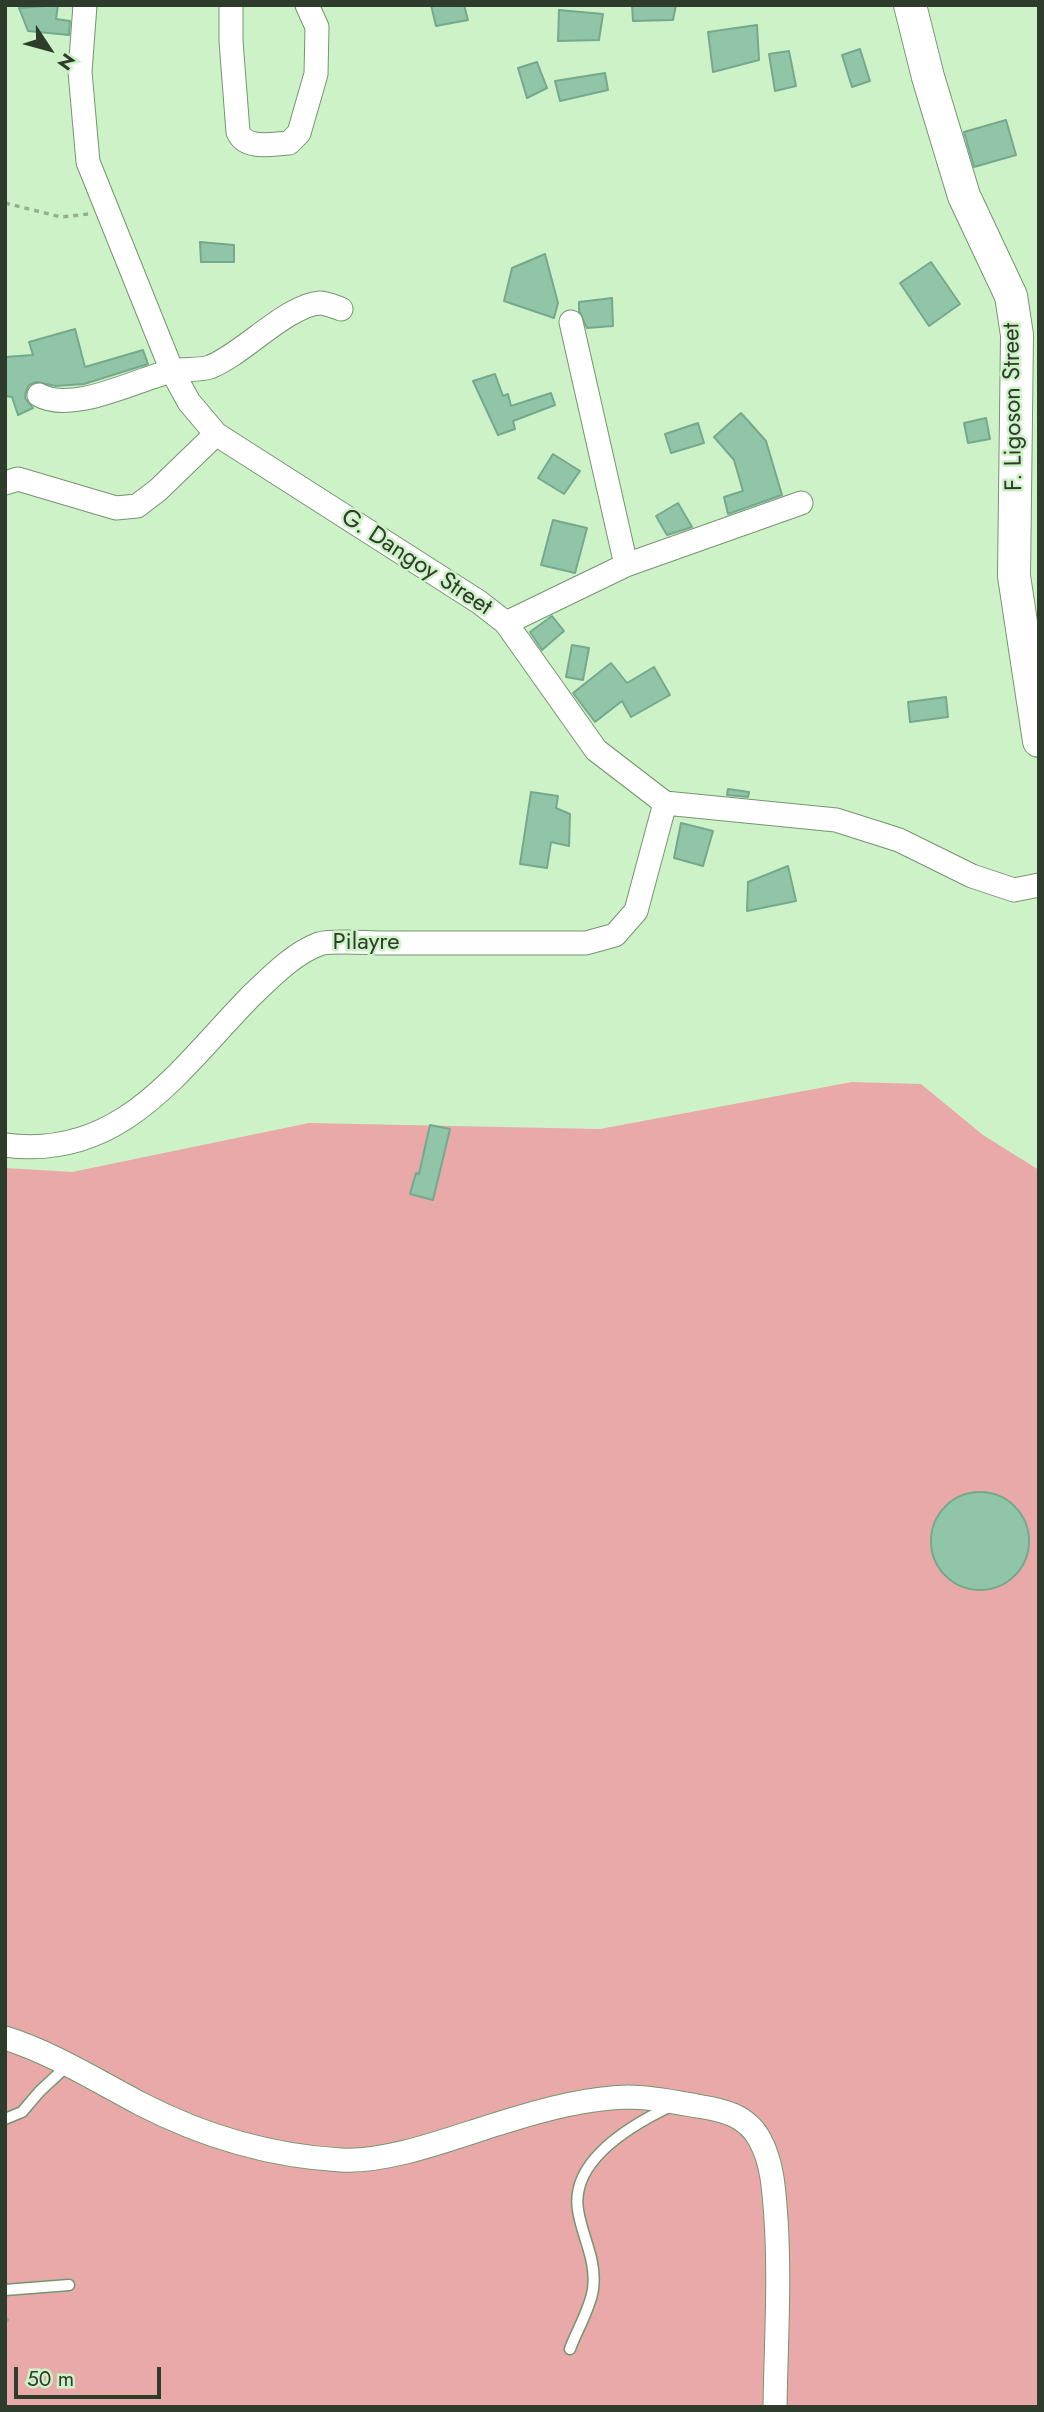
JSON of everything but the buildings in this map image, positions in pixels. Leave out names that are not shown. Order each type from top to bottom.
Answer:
[{"type":"street","name":"G. Dangoy Street","points":[[86,5],[80,72],[88,162],[172,371],[189,402],[216,434],[479,602],[506,623],[596,750],[665,803]]},
{"type":"street","points":[[231,5],[238,131],[241,139],[248,144],[289,144],[299,133],[316,74],[317,27],[307,5]]},
{"type":"street","name":"F. Ligoson Street","points":[[910,5],[928,77],[964,196],[1011,296],[1017,335],[1014,576],[1039,741]]},
{"type":"street","points":[[39,395],[50,401],[88,397],[172,371],[209,367],[292,313],[321,303],[341,309]]},
{"type":"street","points":[[571,322],[626,565]]},
{"type":"street","points":[[5,483],[18,479],[116,508],[137,506],[158,490],[216,434]]},
{"type":"street","points":[[506,623],[626,565],[801,503]]},
{"type":"street","points":[[665,803],[836,820],[899,840],[972,876],[1014,890],[1039,885]]},
{"type":"street","name":"Pilayre","points":[[5,1145],[46,1147],[73,1142],[107,1130],[164,1090],[282,966],[321,943],[586,943],[615,935],[636,911],[665,803]]},
{"type":"street","points":[[5,2038],[68,2065],[144,2106],[234,2143],[274,2152],[343,2161],[384,2157],[563,2105],[628,2097],[679,2102],[728,2111],[748,2125],[760,2138],[769,2163],[778,2259],[775,2407]]},
{"type":"lane","points":[[5,2119],[22,2112],[68,2065]]},
{"type":"lane","points":[[570,2349],[593,2290],[591,2252],[578,2210],[578,2193],[587,2171],[602,2150],[626,2130],[679,2102]]},
{"type":"lane","points":[[5,2290],[69,2285]]},
{"type":"path","points":[[5,203],[61,217],[108,211]]},
{"type":"path","points":[[5,2318],[12,2323]]},
{"type":"shaded area","points":[[852,1082],[921,1084],[983,1135],[1039,1170],[1039,2407],[5,2407],[5,1168],[72,1172],[309,1123],[600,1129]]}]
